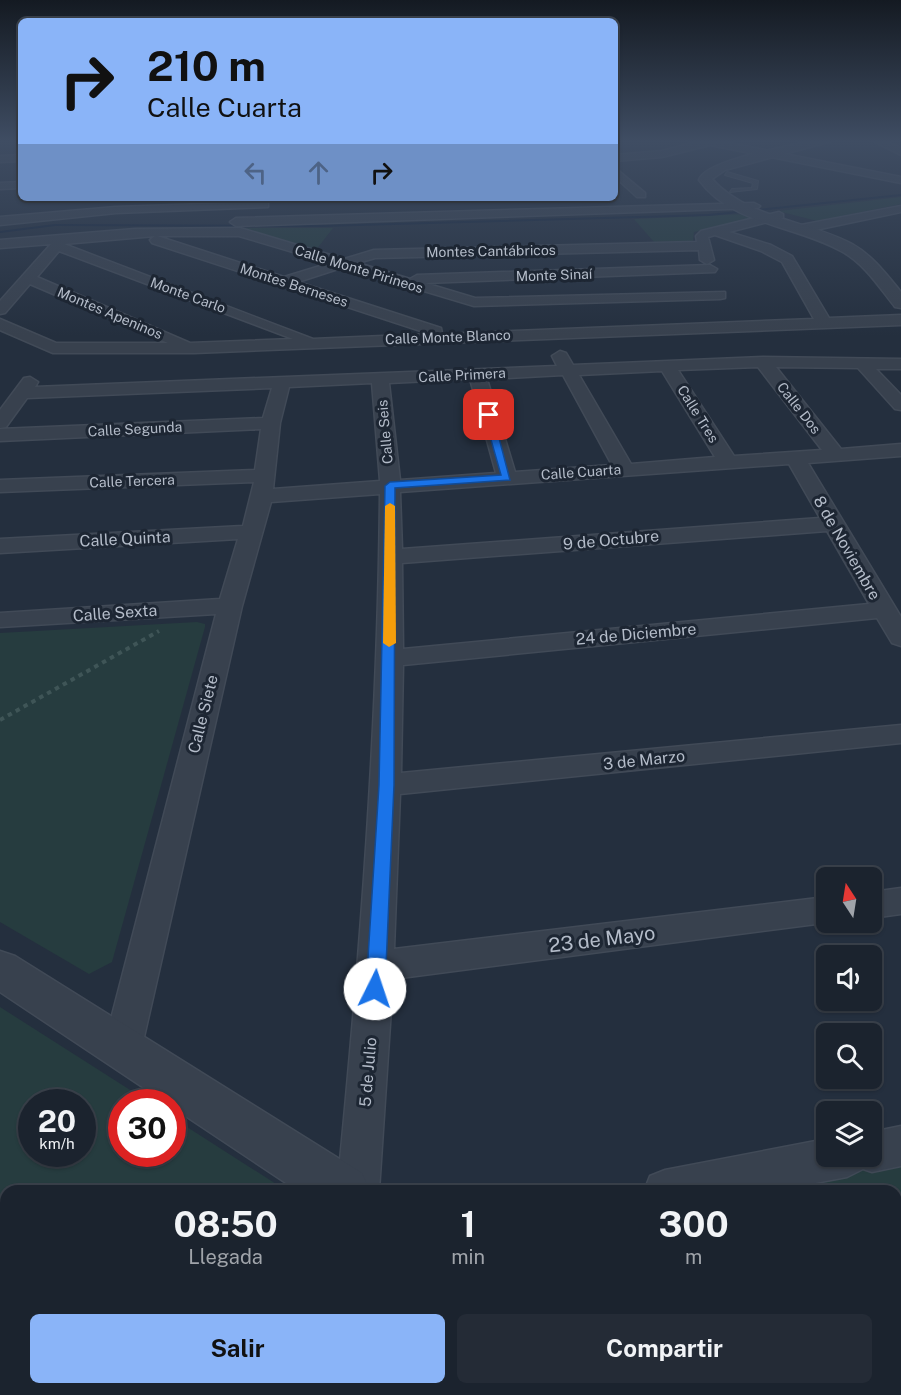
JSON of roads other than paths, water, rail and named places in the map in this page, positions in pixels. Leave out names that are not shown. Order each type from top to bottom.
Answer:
[{"type":"street","points":[[0,221],[116,210],[229,206]]},
{"type":"street","points":[[70,216],[128,216],[195,212],[231,206]]},
{"type":"street","points":[[310,222],[313,206]]},
{"type":"street","points":[[443,206],[447,217]]},
{"type":"street","points":[[746,206],[808,228],[854,240],[880,254]]},
{"type":"street","points":[[752,206],[759,211]]},
{"type":"street","points":[[808,228],[901,209]]},
{"type":"street","points":[[128,216],[135,223],[310,222],[759,211]]},
{"type":"street","points":[[725,311],[710,269],[702,236],[759,211]]},
{"type":"street","points":[[866,216],[897,226]]},
{"type":"street","points":[[808,228],[858,254],[901,303]]},
{"type":"street","points":[[714,231],[766,248],[787,259],[824,323]]},
{"type":"street","name":"Calle Monte Pirineos","points":[[0,244],[58,242],[135,233],[240,232],[461,300],[725,311]]},
{"type":"street","name":"Montes Berneses","points":[[135,233],[453,336]]},
{"type":"street","points":[[0,310],[58,242]]},
{"type":"street","name":"Monte Carlo","points":[[58,242],[320,344]]},
{"type":"street","name":"Montes Cantábricos","points":[[282,282],[374,254],[704,246]]},
{"type":"street","name":"Monte Sinaí","points":[[398,280],[710,269]]},
{"type":"street","name":"Montes Apeninos","points":[[27,278],[194,348]]},
{"type":"street","name":"Calle Monte Blanco","points":[[0,324],[52,348],[194,348],[548,334],[725,311],[824,323],[901,320]]},
{"type":"street","points":[[548,334],[624,469]]},
{"type":"street","points":[[41,366],[52,348]]},
{"type":"street","name":"Calle Primera","points":[[0,423],[26,387],[380,379],[763,362],[901,364]]},
{"type":"street","name":"Calle Dos","points":[[763,362],[834,453]]},
{"type":"street","points":[[861,362],[901,405]]},
{"type":"street","name":"Calle Tres","points":[[667,366],[728,462]]},
{"type":"street","points":[[477,374],[507,477]]},
{"type":"street","name":"Calle Seis","points":[[380,379],[390,486]]},
{"type":"street","name":"Calle Siete","points":[[123,1046],[230,606],[263,486],[271,423],[282,382]]},
{"type":"street","name":"Calle Segunda","points":[[0,435],[271,423]]},
{"type":"street","name":"Calle Cuarta","points":[[263,486],[390,486],[901,450]]},
{"type":"street","name":"8 de Noviembre","points":[[795,457],[832,524],[901,638]]},
{"type":"street","name":"Calle Tercera","points":[[0,486],[263,486]]},
{"type":"street","name":"5 de Julio","points":[[359,1185],[377,966],[387,785],[390,486]]},
{"type":"street","name":"9 de Octubre","points":[[389,557],[832,524]]},
{"type":"street","name":"Calle Quinta","points":[[0,546],[249,532]]},
{"type":"street","name":"Calle Sexta","points":[[0,620],[230,606]]},
{"type":"street","name":"24 de Diciembre","points":[[389,658],[883,610]]},
{"type":"street","name":"3 de Marzo","points":[[387,785],[901,734]]},
{"type":"street","points":[[882,904],[901,902]]},
{"type":"street","name":"23 de Mayo","points":[[377,966],[816,912]]},
{"type":"street","points":[[0,969],[123,1046],[335,1185]]},
{"type":"street","points":[[882,1150],[901,1146]]},
{"type":"street","points":[[696,1185],[816,1162]]},
{"type":"waterway","points":[[0,232],[55,225],[321,226],[709,215],[794,206]]}]
